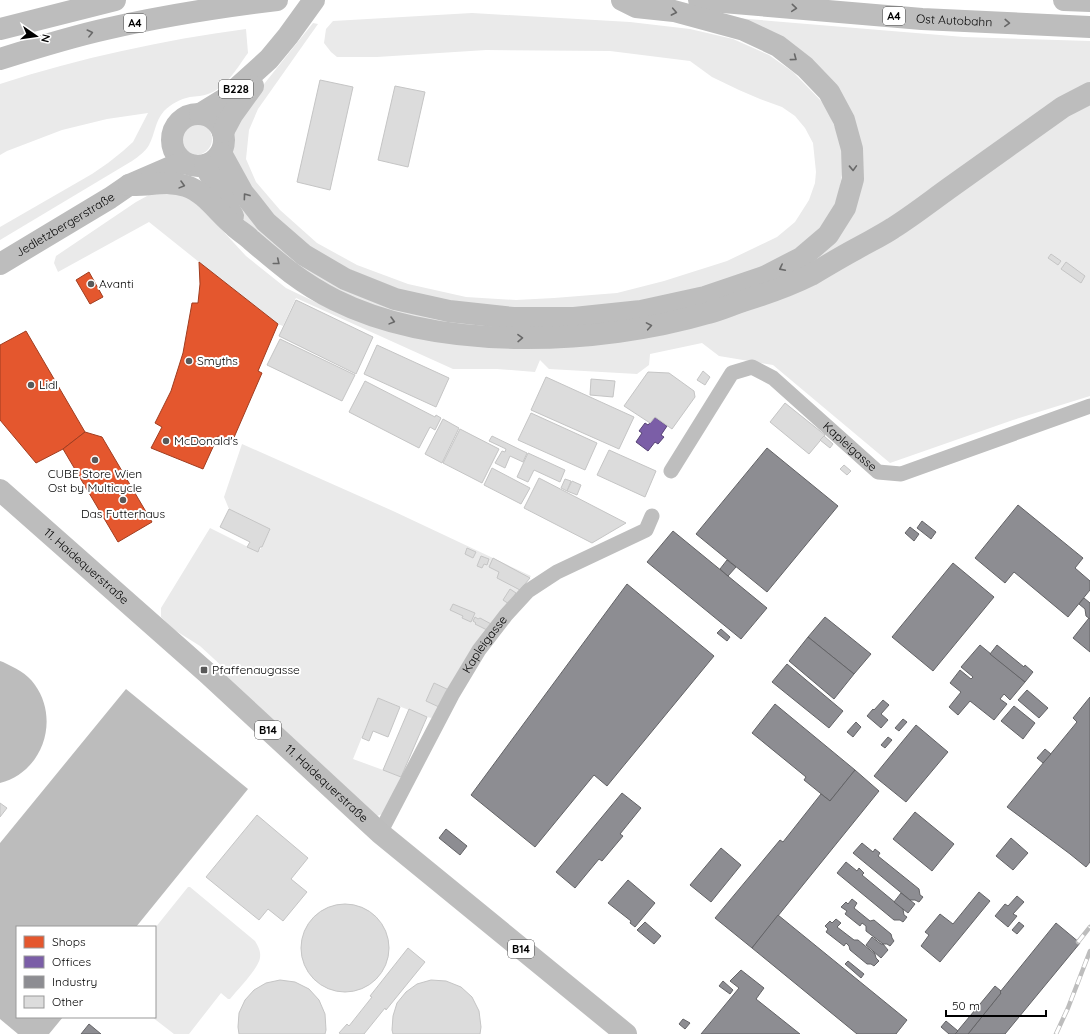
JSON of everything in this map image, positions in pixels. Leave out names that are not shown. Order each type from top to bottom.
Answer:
[{"type":"main road","name":"A4","points":[[0,29],[115,0]]},
{"type":"main road","name":"A4","points":[[0,59],[52,42],[106,29],[219,7],[277,0]]},
{"type":"main road","name":"B228","points":[[200,114],[226,98],[269,59],[314,0]]},
{"type":"main road","points":[[216,150],[243,193],[266,222],[304,254],[344,279],[395,299],[449,311],[513,318],[574,318],[641,311],[705,297],[764,277],[801,258],[828,235],[845,208],[853,179],[852,149],[844,120],[829,92],[805,67],[778,46],[744,30],[674,11],[636,7],[622,0]]},
{"type":"main road","name":"Ost Autobahn","points":[[699,0],[922,18],[1090,27]]},
{"type":"main road","points":[[1064,0],[1090,1]]},
{"type":"main road","name":"B228","points":[[216,150],[232,116],[257,80],[269,59]]},
{"type":"main road","points":[[129,185],[168,183],[180,184],[192,188],[203,196],[236,228],[248,236],[290,273],[324,295],[366,313],[413,326],[456,334],[512,338],[546,338],[590,335],[659,325],[708,313],[768,293],[809,276],[892,228],[1063,107],[1090,93]]},
{"type":"main road","points":[[216,150],[198,167],[191,166],[184,163],[175,154],[171,141],[172,132],[183,118],[191,115],[200,114],[208,116],[219,125],[216,150],[231,213],[248,236]]},
{"type":"main road","name":"Jedletzbergerstraße","points":[[129,185],[171,141]]},
{"type":"main road","name":"Jedletzbergerstraße","points":[[0,264],[129,185],[173,166],[184,163]]},
{"type":"main road","name":"11. Haidequerstraße","points":[[0,490],[206,672],[380,833],[626,1034]]},
{"type":"street","name":"Kapleigasse","points":[[671,471],[732,373],[752,367],[773,378],[878,472],[901,474],[1090,406]]},
{"type":"street","name":"Kapleigasse","points":[[380,833],[452,695],[479,650],[506,615],[528,591],[557,572],[646,530],[652,516]]},
{"type":"shaded area","points":[[472,13],[630,22],[690,29],[733,39],[769,55],[793,72],[825,105],[840,139],[843,169],[838,197],[825,225],[795,252],[744,276],[671,297],[538,312],[407,296],[304,248],[259,207],[233,158],[233,144],[240,114],[313,23],[318,24],[258,109],[249,130],[246,159],[256,182],[280,210],[317,243],[357,265],[408,284],[466,297],[516,300],[617,293],[664,281],[727,261],[777,237],[795,222],[809,200],[815,183],[816,172],[813,143],[805,128],[795,116],[782,107],[739,90],[712,77],[690,61],[610,51],[486,50],[377,57],[337,57],[324,43],[326,29],[333,21]]},
{"type":"shaded area","points":[[724,17],[964,37],[1090,41],[1090,86],[1048,112],[905,212],[844,251],[771,285],[712,306],[668,317],[619,326],[569,331],[517,333],[465,330],[416,322],[369,309],[327,290],[302,274],[278,255],[246,223],[237,211],[217,176],[226,171],[234,188],[258,221],[278,241],[306,265],[356,291],[400,306],[446,317],[494,323],[543,325],[592,322],[640,316],[687,307],[731,294],[764,282],[795,267],[830,242],[838,232],[850,208],[858,181],[859,153],[858,141],[847,108],[827,81],[813,66],[799,53],[776,37],[755,28],[724,19]]},
{"type":"shaded area","points":[[246,29],[248,53],[226,82],[208,94],[179,100],[170,106],[161,115],[149,145],[139,156],[0,240],[0,227],[92,174],[123,151],[133,142],[148,113],[107,119],[62,130],[0,155],[0,84],[91,58],[153,44]]},
{"type":"shaded area","points":[[1090,99],[1090,396],[1013,420],[890,463],[773,365],[719,356],[702,343],[650,354],[649,365],[637,374],[549,369],[540,360],[535,372],[497,369],[453,369],[296,298],[283,326],[278,324],[149,222],[58,272],[54,263],[56,256],[136,202],[160,189],[178,191],[196,202],[246,256],[286,288],[336,312],[377,326],[764,302]]},
{"type":"shaded area","points":[[193,123],[199,123],[209,130],[212,139],[211,145],[205,152],[199,155],[193,155],[183,148],[180,142],[180,136],[187,126]]},
{"type":"shaded area","points":[[242,444],[393,511],[531,576],[449,690],[434,683],[426,701],[439,707],[432,718],[378,698],[353,759],[401,777],[385,813],[377,816],[223,674],[226,670],[200,646],[173,629],[161,617],[161,608],[210,528],[258,552],[270,530],[229,509],[224,497]]},
{"type":"shaded area","points":[[0,661],[20,671],[35,685],[42,699],[46,714],[46,728],[43,743],[37,756],[27,768],[15,777],[0,783]]},
{"type":"shaded area","points":[[126,689],[248,789],[137,926],[16,926],[16,1018],[62,1018],[49,1034],[18,1034],[0,1019],[0,843]]},
{"type":"shaded area","points":[[188,887],[190,887],[255,941],[260,951],[260,958],[256,968],[230,999],[221,993],[189,1034],[174,1034],[153,1018],[156,1018],[156,927]]},
{"type":"building: Shops","points":[[199,262],[278,324],[258,371],[262,373],[232,442],[218,436],[203,469],[151,448],[162,427],[155,423],[171,391],[183,353],[192,303],[198,303],[200,284]]},
{"type":"building: Shops","points":[[89,272],[103,297],[90,304],[76,280]]},
{"type":"building: Shops","points":[[26,331],[85,432],[63,449],[36,463],[0,420],[0,345]]},
{"type":"building: Shops","points":[[85,432],[102,437],[152,522],[118,542],[63,449]]},
{"type":"building: Offices","points":[[655,417],[667,426],[661,435],[664,437],[658,444],[655,442],[648,451],[636,442],[642,433],[639,431],[645,423],[648,425]]},
{"type":"building: Industry","points":[[767,448],[838,506],[767,592],[696,534]]},
{"type":"building: Industry","points":[[1018,505],[1083,558],[1075,568],[1090,581],[1090,590],[1068,617],[1014,572],[1005,583],[975,558]]},
{"type":"building: Industry","points":[[922,521],[936,532],[931,539],[917,528]]},
{"type":"building: Industry","points":[[910,527],[919,534],[914,541],[905,533]]},
{"type":"building: Industry","points":[[673,531],[767,608],[741,639],[647,562]]},
{"type":"building: Industry","points":[[727,560],[736,567],[728,576],[720,569]]},
{"type":"building: Industry","points":[[953,563],[994,597],[933,671],[892,637]]},
{"type":"building: Industry","points":[[627,584],[714,656],[607,786],[594,775],[535,847],[471,795]]},
{"type":"building: Industry","points":[[1084,598],[1090,603],[1090,619],[1086,616],[1085,609],[1079,604]]},
{"type":"building: Industry","points":[[825,617],[871,654],[854,674],[808,637]]},
{"type":"building: Industry","points":[[1089,618],[1090,619],[1090,652],[1073,638]]},
{"type":"building: Industry","points":[[721,629],[730,637],[727,641],[717,633]]},
{"type":"building: Industry","points":[[808,637],[854,674],[834,699],[789,661]]},
{"type":"building: Industry","points":[[980,645],[1025,682],[1010,700],[1004,694],[1000,699],[1007,704],[994,720],[970,701],[958,715],[949,707],[961,692],[950,683],[960,670],[971,679],[973,677],[961,667]]},
{"type":"building: Industry","points":[[997,645],[1024,667],[1025,665],[1033,672],[1025,682],[990,654]]},
{"type":"building: Industry","points":[[787,664],[843,711],[829,728],[772,682]]},
{"type":"building: Industry","points":[[1027,690],[1048,708],[1039,718],[1018,700]]},
{"type":"building: Industry","points":[[1090,697],[1090,862],[1086,867],[1007,807],[1077,722],[1073,718]]},
{"type":"building: Industry","points":[[883,700],[889,705],[881,714],[888,720],[881,728],[867,716]]},
{"type":"building: Industry","points":[[775,704],[855,770],[830,801],[804,780],[806,777],[752,733]]},
{"type":"building: Industry","points":[[1014,706],[1035,723],[1023,739],[1001,721]]},
{"type":"building: Industry","points":[[903,719],[907,722],[899,731],[895,728]]},
{"type":"building: Industry","points":[[856,722],[861,727],[853,737],[847,732]]},
{"type":"building: Industry","points":[[916,725],[948,752],[906,802],[874,776]]},
{"type":"building: Industry","points":[[888,737],[892,740],[885,748],[881,745]]},
{"type":"building: Industry","points":[[1045,749],[1051,754],[1043,763],[1037,758]]},
{"type":"building: Industry","points":[[855,770],[879,791],[752,948],[715,918],[780,840],[783,842],[821,794],[830,801]]},
{"type":"building: Industry","points":[[622,793],[641,808],[620,834],[623,836],[602,861],[599,859],[575,888],[556,872]]},
{"type":"building: Industry","points":[[915,812],[954,844],[932,871],[893,839]]},
{"type":"building: Industry","points":[[446,829],[467,846],[460,855],[439,838]]},
{"type":"building: Industry","points":[[1011,838],[1028,853],[1013,870],[996,856]]},
{"type":"building: Industry","points":[[862,843],[873,852],[875,849],[880,853],[878,856],[919,889],[920,895],[923,897],[919,902],[910,900],[853,853]]},
{"type":"building: Industry","points":[[721,848],[741,865],[711,902],[690,885]]},
{"type":"building: Industry","points":[[846,862],[857,871],[859,868],[864,873],[862,875],[903,909],[904,915],[907,917],[903,922],[900,920],[894,920],[837,873]]},
{"type":"building: Industry","points":[[628,880],[655,903],[635,927],[630,923],[631,921],[608,903]]},
{"type":"building: Industry","points":[[979,892],[990,901],[940,962],[921,946],[929,935],[925,932],[940,914],[953,924]]},
{"type":"building: Industry","points":[[901,893],[915,904],[908,913],[894,902]]},
{"type":"building: Industry","points":[[1017,896],[1024,902],[1013,914],[1017,916],[1008,927],[995,916],[1005,904],[1008,906]]},
{"type":"building: Industry","points":[[852,899],[857,903],[854,908],[870,921],[874,920],[891,934],[894,941],[890,946],[883,944],[866,931],[866,926],[862,923],[860,926],[845,914],[847,911],[841,907],[846,902],[848,904]]},
{"type":"building: Industry","points":[[778,915],[907,1020],[896,1034],[857,1034],[752,948]]},
{"type":"building: Industry","points":[[836,919],[841,923],[837,927],[854,940],[858,940],[875,954],[879,961],[874,966],[867,964],[850,950],[846,943],[844,946],[826,932],[828,929],[825,926],[830,921],[832,923]]},
{"type":"building: Industry","points":[[645,922],[661,936],[654,944],[637,930]]},
{"type":"building: Industry","points":[[1019,922],[1024,926],[1017,934],[1012,930]]},
{"type":"building: Industry","points":[[1056,923],[1080,943],[1005,1034],[968,1034],[1001,993],[1000,992]]},
{"type":"building: Industry","points":[[872,937],[883,944],[888,950],[881,958],[866,945]]},
{"type":"building: Industry","points":[[848,961],[864,974],[861,978],[845,964]]},
{"type":"building: Industry","points":[[741,970],[764,988],[756,999],[800,1034],[701,1034],[739,988],[730,981]]},
{"type":"building: Industry","points":[[723,981],[733,990],[730,994],[719,986]]},
{"type":"building: Industry","points":[[995,986],[1001,991],[1001,993],[968,1034],[955,1034]]},
{"type":"building: Industry","points":[[683,1019],[690,1023],[685,1029],[679,1024]]},
{"type":"building: Industry","points":[[946,1021],[958,1031],[955,1034],[949,1034],[941,1027]]},
{"type":"building: Industry","points":[[89,1024],[101,1034],[81,1034]]},
{"type":"building: Other","points":[[320,80],[353,87],[330,190],[297,182]]},
{"type":"building: Other","points":[[395,86],[425,92],[408,167],[378,160]]},
{"type":"building: Other","points":[[1051,254],[1061,261],[1058,265],[1048,258]]},
{"type":"building: Other","points":[[1066,262],[1085,276],[1081,283],[1061,269]]},
{"type":"building: Other","points":[[296,300],[373,337],[356,374],[279,336]]},
{"type":"building: Other","points":[[280,339],[355,375],[342,401],[267,365]]},
{"type":"building: Other","points":[[377,345],[449,378],[436,407],[364,374]]},
{"type":"building: Other","points":[[703,371],[710,377],[705,385],[697,380]]},
{"type":"building: Other","points":[[648,372],[669,373],[694,391],[695,397],[672,429],[655,417],[650,423],[624,406]]},
{"type":"building: Other","points":[[546,377],[634,417],[619,449],[531,410]]},
{"type":"building: Other","points":[[591,379],[615,381],[613,397],[590,395]]},
{"type":"building: Other","points":[[365,381],[435,417],[436,415],[441,418],[435,430],[430,427],[419,448],[349,412]]},
{"type":"building: Other","points":[[785,403],[825,435],[809,454],[770,422]]},
{"type":"building: Other","points":[[531,413],[597,443],[585,470],[518,440]]},
{"type":"building: Other","points":[[443,419],[459,428],[442,463],[425,454]]},
{"type":"building: Other","points":[[460,429],[499,449],[482,483],[443,463]]},
{"type":"building: Other","points":[[492,436],[527,453],[523,462],[510,456],[505,468],[495,463],[502,451],[505,452],[506,449],[489,441]]},
{"type":"building: Other","points":[[824,436],[833,444],[830,448],[820,440]]},
{"type":"building: Other","points":[[609,450],[656,471],[645,497],[597,475]]},
{"type":"building: Other","points":[[528,453],[565,470],[560,482],[534,470],[528,482],[517,477]]},
{"type":"building: Other","points":[[844,465],[851,471],[847,475],[840,469]]},
{"type":"building: Other","points":[[492,468],[530,488],[521,504],[484,485]]},
{"type":"building: Other","points":[[539,478],[626,523],[592,543],[524,508]]},
{"type":"building: Other","points":[[565,479],[571,481],[567,491],[561,488]]},
{"type":"building: Other","points":[[572,481],[581,485],[577,495],[567,491]]},
{"type":"building: Other","points":[[229,509],[270,529],[262,547],[260,547],[258,552],[247,547],[250,542],[220,527]]},
{"type":"building: Other","points":[[467,548],[476,552],[473,558],[465,554]]},
{"type":"building: Other","points":[[481,556],[489,559],[487,565],[484,564],[482,568],[477,566]]},
{"type":"building: Other","points":[[493,558],[530,578],[520,590],[497,578],[499,572],[489,567]]},
{"type":"building: Other","points":[[510,589],[516,593],[509,604],[503,600]]},
{"type":"building: Other","points":[[453,604],[475,613],[471,622],[462,618],[463,616],[450,610]]},
{"type":"building: Other","points":[[475,617],[493,625],[489,631],[475,624],[476,623],[473,621]]},
{"type":"building: Other","points":[[434,683],[449,690],[439,707],[426,701]]},
{"type":"building: Other","points":[[378,698],[400,707],[388,737],[373,731],[369,741],[362,738]]},
{"type":"building: Other","points":[[409,709],[427,717],[401,777],[383,770]]},
{"type":"building: Other","points":[[0,803],[7,808],[0,817]]},
{"type":"building: Other","points":[[257,815],[308,858],[291,879],[307,892],[283,921],[268,909],[259,920],[206,877]]},
{"type":"building: Other","points":[[345,904],[362,907],[370,911],[382,923],[386,931],[389,948],[386,965],[382,973],[370,985],[362,989],[345,992],[328,989],[320,985],[308,973],[304,965],[301,948],[304,931],[308,923],[320,911],[328,907]]},
{"type":"building: Other","points":[[408,948],[425,962],[386,1010],[385,1008],[364,1034],[339,1033],[347,1024],[349,1026],[372,997],[370,996]]},
{"type":"building: Other","points":[[280,980],[295,982],[309,989],[319,1000],[325,1014],[325,1034],[239,1034],[239,1013],[245,1000],[254,990],[266,983]]},
{"type":"building: Other","points":[[431,980],[446,981],[461,987],[472,997],[479,1011],[481,1027],[480,1034],[393,1034],[393,1016],[397,1003],[406,992],[417,984]]},
{"type":"railway","points":[[1078,942],[1090,927]]},
{"type":"railway","points":[[1056,1034],[1068,1008],[1090,951]]},
{"type":"place","name":"Avanti","points":[[91,284]]},
{"type":"place","name":"Smyths","points":[[189,361]]},
{"type":"place","name":"Lidl","points":[[31,385]]},
{"type":"place","name":"McDonald's","points":[[166,441]]},
{"type":"place","name":"CUBE Store Wien Ost by Multicycle","points":[[95,460]]},
{"type":"place","name":"Das Futterhaus","points":[[123,500]]},
{"type":"place","name":"Pfaffenaugasse","points":[[204,670]]}]
